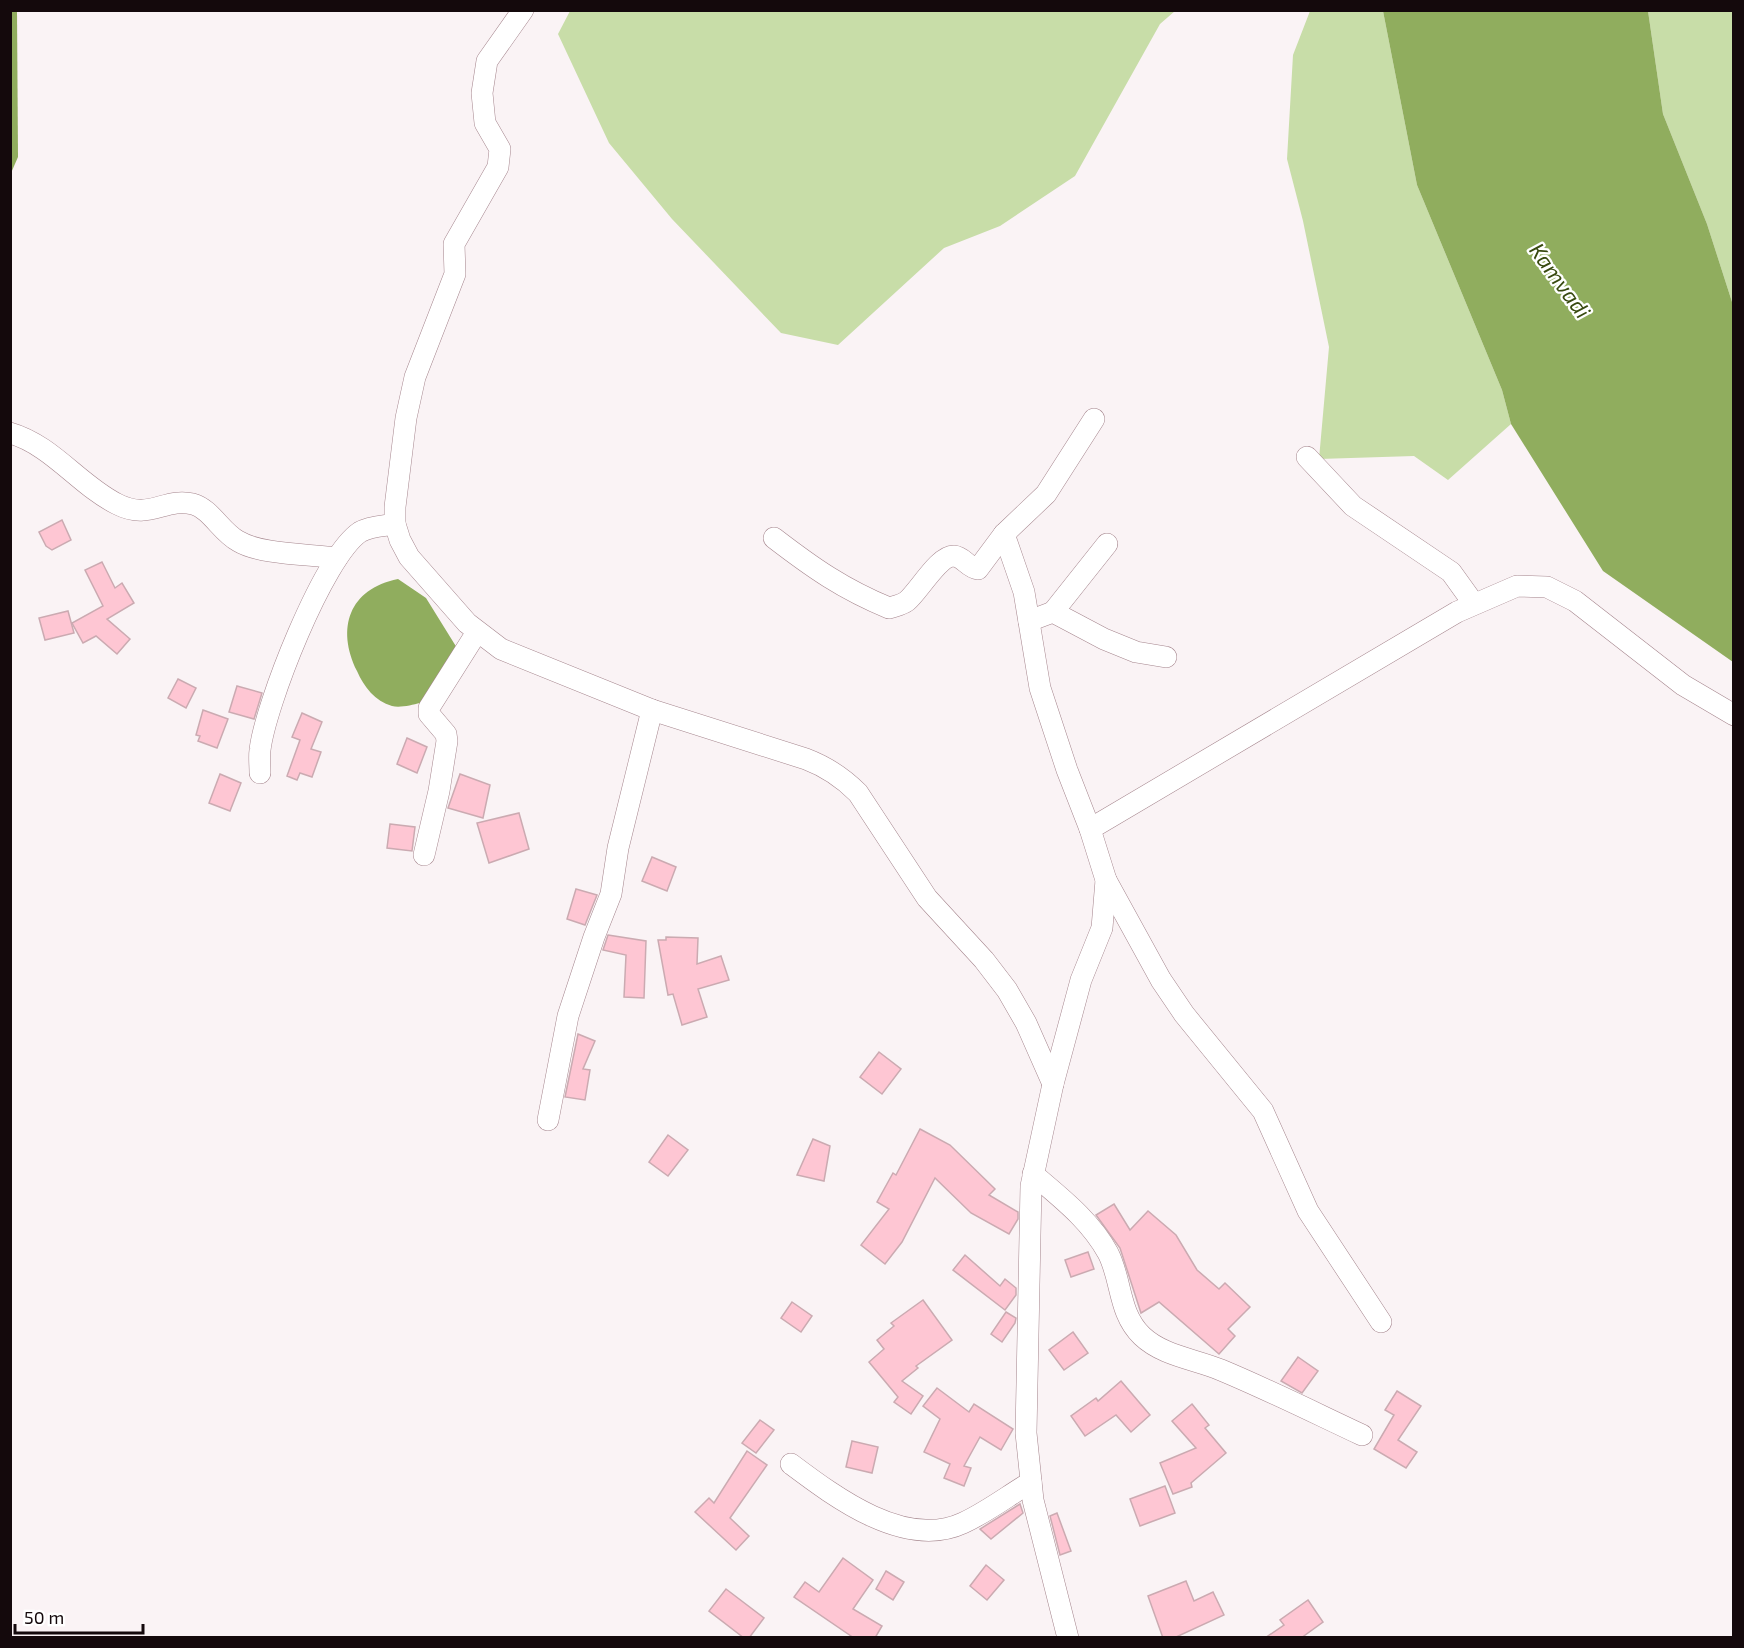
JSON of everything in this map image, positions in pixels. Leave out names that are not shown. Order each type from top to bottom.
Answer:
[{"type":"street","points":[[523,10],[487,61],[482,93],[485,123],[500,149],[498,167],[454,244],[455,274],[415,378],[406,418],[395,524],[400,540],[409,557],[477,632],[501,649],[652,710],[823,765],[844,779],[863,800],[927,898],[984,960],[1007,990],[1026,1023],[1053,1084]]},
{"type":"street","points":[[774,538],[826,577],[889,608],[906,602],[943,560],[951,556],[960,557],[973,568],[978,569],[1004,534],[1046,494],[1094,418]]},
{"type":"street","points":[[10,433],[43,449],[94,489],[131,510],[146,512],[184,503],[194,505],[206,511],[225,532],[248,546],[337,558]]},
{"type":"street","points":[[1307,457],[1347,500],[1451,572],[1474,604]]},
{"type":"street","points":[[260,773],[260,751],[264,729],[296,638],[337,558],[361,532],[395,524]]},
{"type":"street","points":[[1004,534],[1024,592],[1040,688],[1106,880],[1161,980],[1184,1014],[1263,1111],[1308,1211],[1381,1322]]},
{"type":"street","points":[[1029,621],[1053,612],[1107,544]]},
{"type":"street","points":[[1090,829],[1474,604],[1517,586],[1547,587],[1575,601],[1683,685],[1734,715]]},
{"type":"street","points":[[1053,612],[1125,648],[1166,657]]},
{"type":"street","points":[[424,855],[439,791],[447,741],[446,734],[429,714],[429,708],[477,632]]},
{"type":"street","points":[[548,1120],[568,1016],[611,894],[618,848],[652,710]]},
{"type":"street","points":[[1068,1638],[1033,1500],[1026,1433],[1031,1185],[1053,1084],[1081,980],[1102,928],[1106,880]]},
{"type":"street","points":[[1033,1174],[1089,1223],[1100,1239],[1109,1256],[1124,1306],[1142,1336],[1158,1347],[1224,1371],[1362,1435]]},
{"type":"street","points":[[791,1464],[853,1508],[906,1527],[924,1529],[944,1528],[963,1523],[1031,1482]]},
{"type":"shaded area","points":[[570,10],[1175,11],[1160,24],[1075,176],[1000,226],[944,248],[838,345],[781,333],[672,219],[609,143],[558,34]]},
{"type":"shaded area","points":[[1310,11],[1383,11],[1417,185],[1502,390],[1511,424],[1448,480],[1414,456],[1319,459],[1329,347],[1303,221],[1287,159],[1293,55]]},
{"type":"shaded area","points":[[1648,11],[1733,11],[1733,305],[1707,224],[1663,114]]},
{"type":"water","points":[[10,11],[17,11],[18,157],[11,173]]},
{"type":"water","name":"Kamvadi","points":[[1383,11],[1648,11],[1663,114],[1707,224],[1733,305],[1733,662],[1603,571],[1511,424],[1502,390],[1417,185]]},
{"type":"water","points":[[398,579],[426,598],[457,648],[420,703],[399,707],[380,701],[363,683],[351,655],[348,640],[351,613],[358,601],[381,584]]},
{"type":"building","points":[[62,520],[71,540],[52,550],[46,546],[39,532]]},
{"type":"building","points":[[102,562],[115,588],[122,583],[134,603],[107,619],[130,639],[117,654],[96,636],[83,643],[72,623],[103,606],[85,570]]},
{"type":"building","points":[[68,611],[74,633],[45,640],[39,618]]},
{"type":"building","points":[[178,679],[196,688],[186,708],[168,698]]},
{"type":"building","points":[[237,686],[262,693],[254,719],[229,712]]},
{"type":"building","points":[[203,710],[228,719],[217,748],[198,741],[200,736],[196,735]]},
{"type":"building","points":[[302,713],[322,722],[311,749],[321,752],[312,777],[300,773],[297,780],[287,776],[300,740],[292,737]]},
{"type":"building","points":[[407,738],[427,747],[417,773],[397,764]]},
{"type":"building","points":[[220,774],[241,783],[230,811],[209,803]]},
{"type":"building","points":[[460,774],[490,785],[483,818],[448,808]]},
{"type":"building","points":[[519,813],[529,849],[489,863],[477,823]]},
{"type":"building","points":[[390,824],[415,827],[412,851],[387,848]]},
{"type":"building","points":[[652,857],[676,867],[667,891],[642,881]]},
{"type":"building","points":[[576,889],[597,895],[585,925],[567,919]]},
{"type":"building","points":[[608,935],[646,941],[644,998],[624,997],[626,955],[603,950]]},
{"type":"building","points":[[666,937],[698,938],[697,964],[721,956],[729,980],[698,989],[707,1017],[682,1025],[673,994],[668,995],[658,940],[666,940]]},
{"type":"building","points":[[578,1034],[595,1041],[583,1069],[590,1070],[585,1100],[565,1097]]},
{"type":"building","points":[[879,1052],[901,1069],[882,1094],[860,1077]]},
{"type":"building","points":[[920,1129],[950,1145],[995,1189],[989,1195],[1018,1212],[1018,1219],[1009,1234],[971,1213],[935,1178],[902,1242],[885,1264],[861,1245],[889,1209],[877,1202],[893,1173],[896,1175]]},
{"type":"building","points":[[668,1135],[688,1150],[668,1176],[649,1162]]},
{"type":"building","points":[[813,1139],[830,1146],[824,1181],[797,1175]]},
{"type":"building","points":[[1114,1204],[1130,1230],[1148,1211],[1176,1235],[1197,1270],[1219,1289],[1225,1283],[1250,1307],[1228,1329],[1235,1336],[1219,1354],[1159,1302],[1141,1313],[1120,1248],[1096,1215]]},
{"type":"building","points":[[1088,1252],[1094,1269],[1071,1277],[1065,1260]]},
{"type":"building","points":[[965,1255],[1000,1286],[1005,1279],[1016,1288],[1016,1295],[1005,1310],[953,1270]]},
{"type":"building","points":[[923,1300],[952,1340],[916,1366],[918,1368],[902,1381],[923,1396],[911,1414],[894,1402],[898,1397],[869,1362],[884,1349],[877,1340],[894,1326],[891,1323]]},
{"type":"building","points":[[792,1302],[812,1316],[801,1332],[781,1318]]},
{"type":"building","points":[[1006,1312],[1016,1318],[1002,1342],[991,1334]]},
{"type":"building","points":[[1073,1332],[1088,1353],[1064,1370],[1049,1350]]},
{"type":"building","points":[[1298,1357],[1318,1371],[1302,1393],[1281,1381]]},
{"type":"building","points":[[1121,1381],[1150,1415],[1131,1432],[1116,1415],[1085,1436],[1071,1416],[1096,1398],[1098,1401]]},
{"type":"building","points":[[937,1388],[969,1412],[974,1404],[1013,1429],[1001,1450],[980,1437],[964,1466],[971,1468],[964,1486],[944,1478],[950,1464],[924,1452],[940,1419],[923,1406]]},
{"type":"building","points":[[1397,1391],[1421,1406],[1398,1440],[1417,1452],[1406,1468],[1374,1449],[1394,1415],[1385,1410]]},
{"type":"building","points":[[1192,1404],[1209,1425],[1205,1428],[1226,1453],[1191,1483],[1192,1487],[1173,1494],[1160,1463],[1196,1448],[1172,1421]]},
{"type":"building","points":[[760,1420],[774,1430],[756,1453],[742,1443]]},
{"type":"building","points":[[852,1441],[878,1447],[872,1473],[846,1467]]},
{"type":"building","points":[[747,1451],[767,1465],[730,1518],[749,1536],[736,1550],[695,1512],[709,1498],[714,1503]]},
{"type":"building","points":[[1165,1486],[1175,1513],[1140,1526],[1130,1499]]},
{"type":"building","points":[[1020,1504],[1023,1513],[991,1539],[980,1529]]},
{"type":"building","points":[[1057,1513],[1071,1551],[1060,1555],[1050,1516]]},
{"type":"building","points":[[843,1558],[873,1580],[853,1609],[882,1626],[875,1638],[854,1638],[794,1597],[805,1582],[819,1592]]},
{"type":"building","points":[[986,1565],[1004,1580],[987,1600],[970,1586]]},
{"type":"building","points":[[886,1571],[904,1582],[893,1600],[876,1589]]},
{"type":"building","points":[[1186,1581],[1194,1601],[1213,1592],[1224,1615],[1174,1638],[1163,1638],[1148,1596]]},
{"type":"building","points":[[726,1589],[764,1618],[749,1638],[744,1638],[709,1611]]},
{"type":"building","points":[[1308,1600],[1323,1622],[1301,1638],[1265,1638],[1284,1625],[1280,1620]]}]
